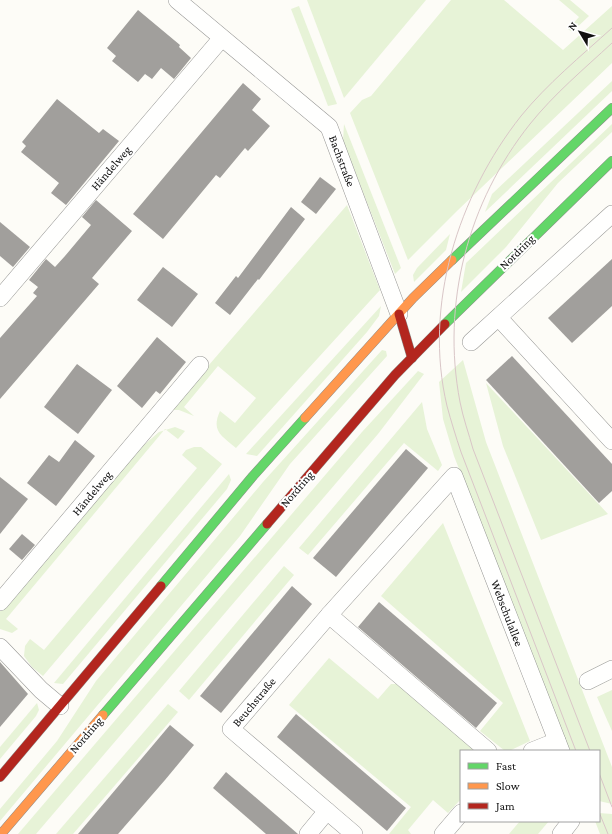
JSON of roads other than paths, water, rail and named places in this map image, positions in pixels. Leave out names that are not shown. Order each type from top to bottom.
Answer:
[{"type":"main road","points":[[0,777],[253,476],[400,314],[500,213],[612,108]]},
{"type":"main road","name":"Nordring","points":[[1,834],[384,387],[524,244],[612,161]]},
{"type":"main road","points":[[400,314],[412,358]]},
{"type":"street","name":"Bachstraße","points":[[177,0],[221,39],[329,127],[400,314]]},
{"type":"street","name":"Händelweg","points":[[0,298],[221,39]]},
{"type":"street","points":[[471,342],[612,214]]},
{"type":"street","points":[[499,318],[612,441]]},
{"type":"street","name":"Händelweg","points":[[0,602],[200,365]]},
{"type":"street","name":"Beuchstraße","points":[[354,834],[231,729],[328,614],[454,476]]},
{"type":"street","name":"Webschulallee","points":[[454,476],[559,746]]},
{"type":"street","points":[[328,614],[487,750]]},
{"type":"street","points":[[0,647],[36,685],[60,706]]},
{"type":"street","points":[[588,681],[612,669]]},
{"type":"street","points":[[537,750],[559,746]]},
{"type":"street","points":[[308,834],[327,811]]},
{"type":"street","points":[[444,834],[460,814]]},
{"type":"street","points":[[560,834],[570,822]]},
{"type":"tram line","points":[[576,750],[457,441],[447,406],[441,368],[440,329],[443,291],[451,253],[464,216],[479,181],[499,147],[531,104],[565,70],[612,28]]},
{"type":"tram line","points":[[590,750],[473,449],[460,402],[455,365],[454,328],[457,291],[465,255],[476,220],[490,186],[508,154],[539,113],[612,43]]},
{"type":"tram line","points":[[600,776],[612,807]]},
{"type":"tram line","points":[[600,814],[608,834]]}]
